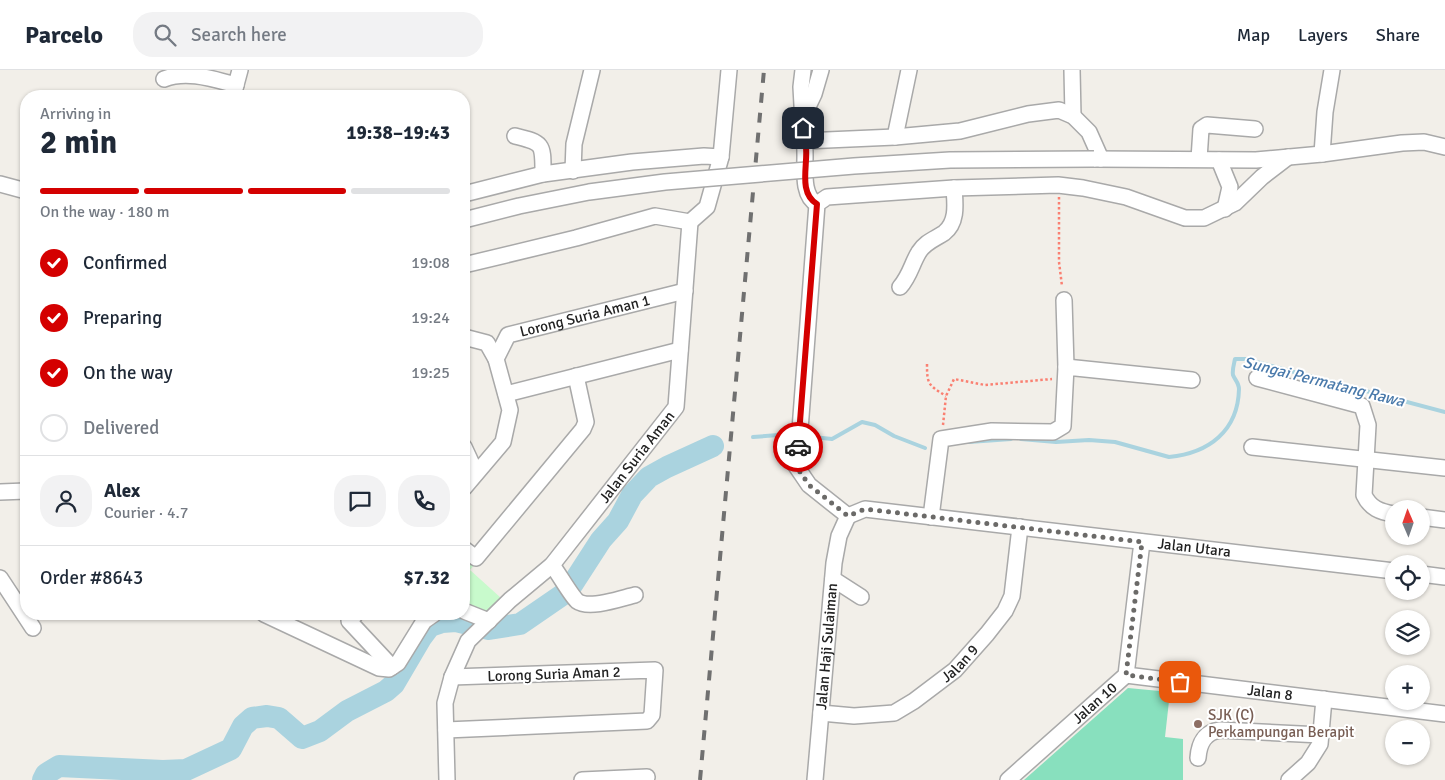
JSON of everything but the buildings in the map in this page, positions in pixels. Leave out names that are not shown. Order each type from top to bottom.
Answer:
[{"type":"street","points":[[234,90],[240,70]]},
{"type":"street","points":[[573,171],[574,144],[592,70]]},
{"type":"street","points":[[470,264],[576,238],[655,216],[690,222],[707,207],[721,157],[729,70]]},
{"type":"street","points":[[803,70],[801,87],[806,149],[805,177],[807,190],[813,202],[817,204]]},
{"type":"street","points":[[803,116],[814,94],[821,70]]},
{"type":"street","points":[[895,137],[909,70]]},
{"type":"street","points":[[1072,70],[1073,116]]},
{"type":"street","points":[[1322,154],[1325,112],[1332,70]]},
{"type":"street","points":[[164,79],[180,75],[210,78],[232,90]]},
{"type":"street","points":[[804,140],[895,137],[960,131],[1028,114],[1059,110],[1073,116],[1093,138],[1098,159]]},
{"type":"street","points":[[1199,159],[1201,129],[1207,125],[1254,129]]},
{"type":"street","points":[[515,136],[535,141],[539,145],[543,155],[543,174]]},
{"type":"street","points":[[470,219],[589,192],[675,181],[854,166],[950,160],[1219,160],[1322,154],[1402,143],[1424,142],[1445,147]]},
{"type":"street","points":[[470,192],[543,174],[632,162],[704,156],[721,157]]},
{"type":"street","points":[[817,204],[827,197],[954,188],[1058,185],[1126,197],[1185,218],[1204,218],[1235,203],[1262,177],[1288,157]]},
{"type":"street","points":[[1219,160],[1230,186],[1225,209]]},
{"type":"street","points":[[0,184],[20,189]]},
{"type":"street","points":[[900,286],[907,280],[924,245],[945,232],[952,224],[955,211],[954,188]]},
{"type":"street","points":[[817,204],[799,443],[794,463],[809,485],[848,516]]},
{"type":"street","name":"Jalan Suria Aman","points":[[447,780],[445,702],[452,677],[468,641],[510,600],[552,565],[676,407],[690,222]]},
{"type":"street","name":"Lorong Suria Aman 1","points":[[496,360],[508,335],[685,291]]},
{"type":"street","points":[[931,517],[942,439],[992,431],[1053,432],[1063,426],[1066,373],[1064,300]]},
{"type":"street","points":[[470,339],[487,343],[496,360],[510,410],[503,442],[470,480]]},
{"type":"street","points":[[506,394],[680,350]]},
{"type":"street","points":[[1066,373],[1192,380]]},
{"type":"street","points":[[470,553],[476,558],[583,429],[586,422],[576,376]]},
{"type":"street","points":[[1257,378],[1362,406],[1368,425],[1364,495],[1368,505],[1385,512]]},
{"type":"street","points":[[1252,447],[1445,468]]},
{"type":"street","points":[[470,462],[476,473]]},
{"type":"street","points":[[0,492],[20,491]]},
{"type":"street","name":"Jalan Utara","points":[[848,516],[865,509],[1385,570]]},
{"type":"street","name":"Jalan Haji Sulaiman","points":[[815,780],[833,580],[839,536],[848,516]]},
{"type":"street","points":[[1430,518],[1445,520]]},
{"type":"street","name":"Jalan 9","points":[[821,713],[854,716],[894,713],[914,701],[956,670],[987,634],[1005,610],[1012,596],[1020,527]]},
{"type":"street","name":"Jalan 10","points":[[1008,780],[1126,675],[1142,542]]},
{"type":"street","points":[[552,565],[573,594],[584,604],[592,605],[635,594]]},
{"type":"street","points":[[1430,575],[1445,577]]},
{"type":"street","points":[[0,578],[20,608]]},
{"type":"street","points":[[833,580],[861,597]]},
{"type":"street","points":[[470,613],[489,621]]},
{"type":"street","points":[[28,620],[33,628]]},
{"type":"street","points":[[277,620],[379,668],[389,669],[398,664],[425,620]]},
{"type":"street","points":[[355,620],[392,667]]},
{"type":"street","name":"Lorong Suria Aman 2","points":[[446,730],[647,721],[652,715],[655,670],[452,677]]},
{"type":"street","name":"Jalan 8","points":[[1126,675],[1445,714]]},
{"type":"street","points":[[1289,780],[1308,762],[1320,744],[1324,699]]},
{"type":"street","points":[[1198,758],[1204,738],[1212,731],[1321,735]]},
{"type":"street","points":[[582,780],[646,779]]},
{"type":"path","points":[[1058,185],[1059,262],[1064,300]]},
{"type":"path","points":[[927,364],[927,380],[933,388],[946,396]]},
{"type":"path","points":[[942,439],[946,396],[954,379],[985,385],[1030,380],[1066,373]]},
{"type":"green space","points":[[470,560],[475,564],[470,570]]},
{"type":"green space","points":[[470,570],[501,598],[483,616],[470,608]]},
{"type":"green space","points":[[1128,688],[1170,692],[1165,737],[1183,739],[1183,780],[1024,780]]},
{"type":"waterway","name":"Sungai Permatang Rawa","points":[[1021,439],[1056,442],[1089,440],[1115,442],[1169,457],[1197,451],[1219,437],[1233,417],[1239,389],[1233,375],[1235,359],[1245,359],[1445,412]]},
{"type":"waterway","name":"Sungai Permatang Rawa","points":[[813,437],[832,439],[862,422],[875,425],[894,436],[925,448]]},
{"type":"waterway","name":"Sungai Permatang Rawa","points":[[753,437],[791,434]]},
{"type":"waterway","name":"Sungai Permatang Rawa","points":[[969,442],[1011,439]]},
{"type":"waterway","name":"Sungai Permatang Rawa","points":[[43,780],[46,774],[59,766],[163,771],[186,770],[231,749],[243,726],[252,718],[267,716],[279,718],[302,738],[320,731],[347,711],[386,691],[394,684],[430,626],[442,622],[456,621],[489,629],[520,624],[568,591],[601,540],[618,521],[632,495],[649,477],[713,446]]},
{"type":"railway","points":[[700,780],[764,70]]},
{"type":"way so far","points":[[798,447],[794,463],[809,485],[848,516],[865,509],[1142,542],[1126,675],[1180,682]]},
{"type":"place","name":"SJK (C) Perkampungan Berapit","points":[[1198,724]]},
{"type":"route","points":[[798,447],[817,204],[813,202],[807,190],[805,177],[806,149],[803,128]]}]
